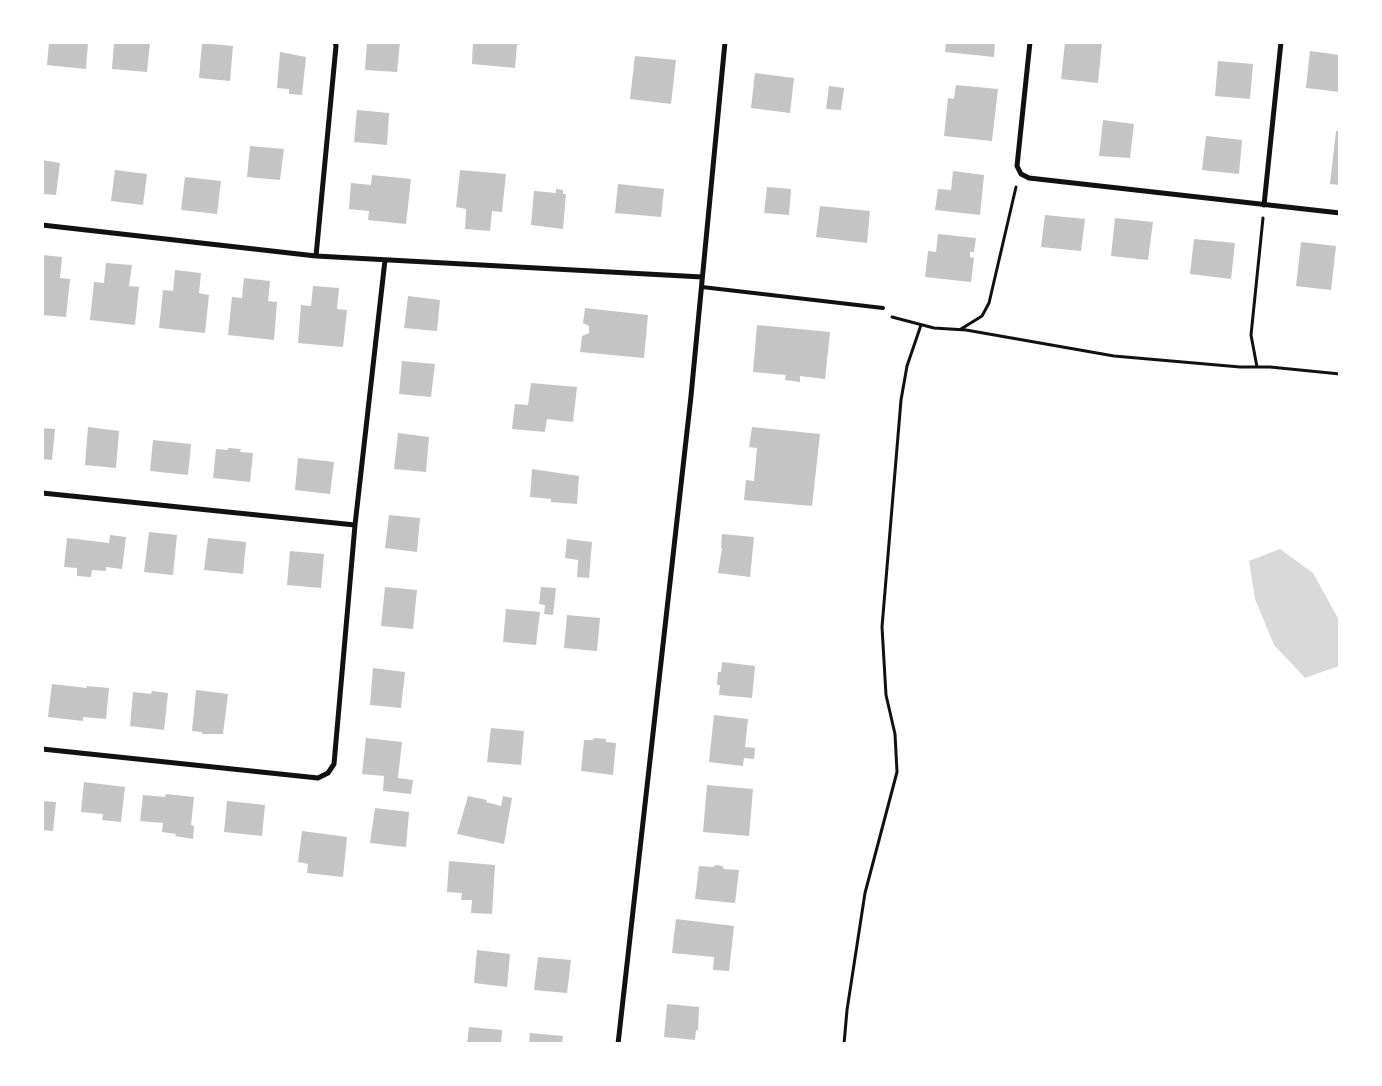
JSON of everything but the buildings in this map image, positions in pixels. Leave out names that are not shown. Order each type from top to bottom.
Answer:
[{"type":"street","points":[[316,256],[335,42]]},
{"type":"street","points":[[618,1044],[702,287],[725,42]]},
{"type":"street","points":[[1030,42],[1017,166],[1020,174],[1029,178],[1340,213]]},
{"type":"street","points":[[1264,204],[1281,42]]},
{"type":"street","points":[[42,225],[316,256],[702,277]]},
{"type":"street","points":[[42,749],[318,778],[328,773],[334,764],[355,525],[385,260]]},
{"type":"street","points":[[42,493],[355,525]]},
{"type":"lane","points":[[702,287],[883,308]]},
{"type":"path","points":[[960,330],[982,316],[989,303],[1020,174]]},
{"type":"path","points":[[1257,367],[1251,335],[1264,204]]},
{"type":"path","points":[[883,308],[888,317],[934,328],[960,330],[1114,356],[1240,368],[1257,367],[1340,374]]},
{"type":"path","points":[[844,1044],[847,1010],[865,894],[897,772],[895,734],[886,695],[882,627],[901,400],[907,366],[921,325]]},
{"type":"shaded area","points":[[1280,549],[1313,573],[1339,620],[1339,666],[1305,678],[1274,645],[1255,599],[1249,561]]}]
